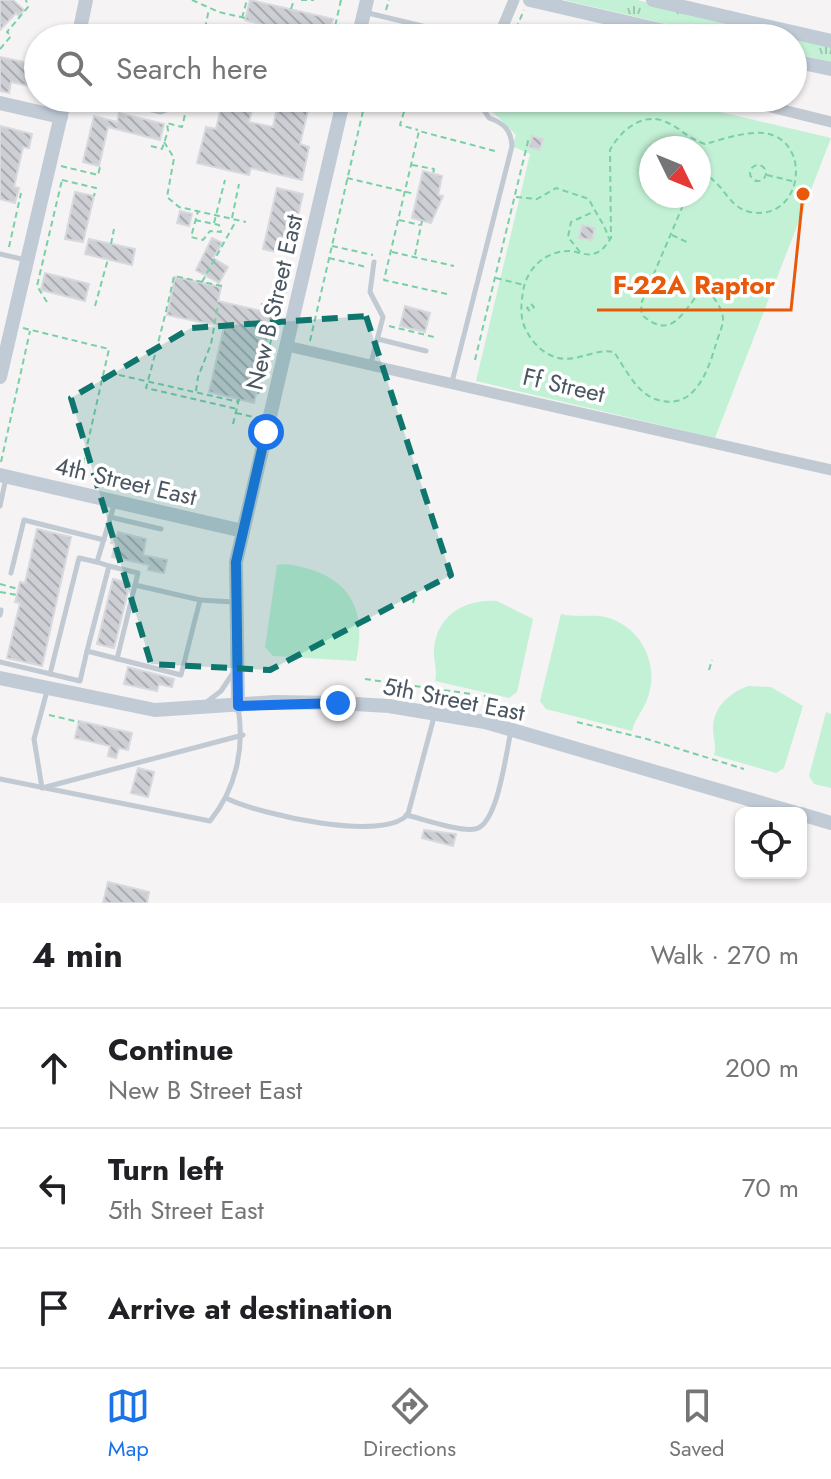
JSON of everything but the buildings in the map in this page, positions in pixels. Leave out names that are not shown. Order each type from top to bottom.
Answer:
[{"type":"street","points":[[81,24],[86,0]]},
{"type":"street","points":[[504,24],[514,0]]},
{"type":"street","points":[[653,0],[757,24]]},
{"type":"street","points":[[528,3],[628,24]]},
{"type":"street","points":[[807,35],[831,41]]},
{"type":"street","points":[[807,64],[831,69]]},
{"type":"street","points":[[0,103],[24,109]]},
{"type":"street","points":[[39,112],[61,117]]},
{"type":"street","points":[[0,377],[8,323],[27,260],[62,112]]},
{"type":"street","name":"New B Street East","points":[[238,706],[234,602],[236,562],[341,112]]},
{"type":"street","points":[[791,112],[831,122]]},
{"type":"street","name":"Ff Street","points":[[287,346],[831,470]]},
{"type":"street","name":"4th Street East","points":[[2,472],[243,531]]},
{"type":"street","name":"5th Street East","points":[[0,678],[49,681],[127,707],[338,703],[435,713],[511,730],[774,807]]},
{"type":"street","name":"5th Street East","points":[[807,816],[831,823]]},
{"type":"lane","points":[[365,6],[385,17],[412,24]]},
{"type":"lane","points":[[452,382],[512,146],[511,134],[501,121],[489,118],[485,112]]},
{"type":"lane","points":[[4,255],[27,260]]},
{"type":"lane","points":[[371,364],[382,325],[382,312],[370,292],[374,262]]},
{"type":"lane","points":[[378,339],[426,351]]},
{"type":"lane","points":[[0,506],[2,472]]},
{"type":"lane","points":[[97,562],[115,501]]},
{"type":"lane","points":[[110,517],[161,529]]},
{"type":"lane","points":[[11,573],[24,520],[104,540]]},
{"type":"lane","points":[[42,788],[34,739],[79,558],[138,573],[117,659]]},
{"type":"lane","points":[[0,662],[49,681],[80,681],[109,566]]},
{"type":"lane","points":[[135,585],[200,600],[234,602]]},
{"type":"lane","points":[[87,651],[181,675],[200,600]]},
{"type":"lane","points":[[196,708],[221,691],[237,665]]},
{"type":"lane","points":[[0,779],[210,821],[228,799],[243,735],[238,706]]},
{"type":"lane","points":[[228,799],[250,808],[345,827],[395,824],[406,815],[435,713]]},
{"type":"lane","points":[[406,815],[472,830],[485,823],[494,808],[511,730]]},
{"type":"lane","points":[[42,788],[243,735]]},
{"type":"path","points":[[2,36],[28,7],[26,0]]},
{"type":"path","points":[[192,0],[244,18],[247,0]]},
{"type":"path","points":[[291,9],[294,0]]},
{"type":"path","points":[[301,0],[314,0]]},
{"type":"path","points":[[336,24],[341,0]]},
{"type":"path","points":[[385,17],[389,0]]},
{"type":"path","points":[[518,24],[528,3]]},
{"type":"path","points":[[206,24],[210,8]]},
{"type":"path","points":[[0,49],[11,36],[7,32]]},
{"type":"path","points":[[151,146],[162,149],[167,123],[182,127],[185,112]]},
{"type":"path","points":[[310,341],[363,112]]},
{"type":"path","points":[[404,112],[400,125],[495,151]]},
{"type":"path","points":[[682,208],[641,304],[642,315],[653,324],[664,327],[675,322],[699,293],[709,291],[719,306],[723,319],[706,379],[695,392],[675,401],[656,399],[638,388],[614,352],[600,349],[569,360],[552,356],[535,345],[524,327],[521,309],[524,285],[535,264],[550,254],[592,254],[609,240],[610,150],[629,126],[648,120],[665,120],[693,140],[705,144],[753,133],[773,135],[792,152],[797,161],[794,190],[782,204],[757,213],[738,208],[711,177]]},
{"type":"path","points":[[419,131],[384,280],[447,294]]},
{"type":"path","points":[[475,360],[529,137]]},
{"type":"path","points":[[164,142],[174,158],[167,197],[179,207],[246,222]]},
{"type":"path","points":[[81,171],[82,162]]},
{"type":"path","points":[[56,164],[98,175],[100,167]]},
{"type":"path","points":[[411,164],[434,169],[433,174]]},
{"type":"path","points":[[765,175],[797,182]]},
{"type":"path","points":[[53,178],[96,188],[94,196]]},
{"type":"path","points":[[347,178],[415,194]]},
{"type":"path","points":[[47,302],[37,286],[62,180]]},
{"type":"path","points":[[198,211],[191,237],[203,240],[213,224],[225,180]]},
{"type":"path","points":[[75,192],[77,183]]},
{"type":"path","points":[[232,219],[239,184]]},
{"type":"path","points":[[515,196],[537,199],[556,188],[589,199],[592,213]]},
{"type":"path","points":[[794,190],[800,193]]},
{"type":"path","points":[[4,255],[21,193]]},
{"type":"path","points":[[581,253],[568,237],[571,222],[582,214],[592,213],[603,221],[609,240]]},
{"type":"path","points":[[195,220],[221,226],[221,232],[210,231]]},
{"type":"path","points":[[202,282],[236,220]]},
{"type":"path","points":[[398,220],[422,223],[414,257]]},
{"type":"path","points":[[111,244],[114,229]]},
{"type":"path","points":[[671,235],[689,243]]},
{"type":"path","points":[[331,246],[374,262],[386,271]]},
{"type":"path","points":[[391,251],[454,266]]},
{"type":"path","points":[[329,258],[374,262]]},
{"type":"path","points":[[95,306],[108,259]]},
{"type":"path","points":[[222,286],[174,276],[159,331],[155,364],[146,388],[269,421]]},
{"type":"path","points":[[495,278],[524,285]]},
{"type":"path","points":[[258,394],[279,307],[295,281]]},
{"type":"path","points":[[261,304],[279,307]]},
{"type":"path","points":[[197,392],[198,377],[211,344],[218,305]]},
{"type":"path","points":[[521,309],[527,308]]},
{"type":"path","points":[[8,323],[109,349],[82,468]]},
{"type":"path","points":[[382,325],[434,337]]},
{"type":"path","points":[[2,472],[31,330]]},
{"type":"path","points":[[119,375],[239,400],[233,424]]},
{"type":"path","points":[[210,403],[212,396]]},
{"type":"path","points":[[0,584],[18,589]]},
{"type":"path","points":[[413,603],[416,591]]},
{"type":"path","points":[[0,592],[17,595]]},
{"type":"path","points":[[709,670],[712,660]]},
{"type":"path","points":[[365,679],[486,696]]},
{"type":"path","points":[[41,713],[79,722]]},
{"type":"path","points":[[577,722],[647,739],[744,769]]},
{"type":"highlighted area","points":[[366,316],[451,575],[270,670],[151,664],[71,398],[191,328]]},
{"type":"green space","points":[[564,0],[637,0],[740,24],[667,24]]},
{"type":"green space","points":[[807,39],[831,45],[831,62],[807,56]]},
{"type":"green space","points":[[493,112],[720,112],[831,138],[715,438],[476,381],[530,154],[512,146],[516,135]]},
{"type":"green space","points":[[277,565],[322,574],[347,593],[359,622],[356,661],[273,656],[265,647]]},
{"type":"green space","points":[[497,601],[533,619],[517,692],[509,698],[435,681],[436,637],[447,618],[464,606]]},
{"type":"green space","points":[[561,614],[599,616],[617,621],[637,637],[644,648],[649,659],[651,684],[632,731],[546,709],[540,701]]},
{"type":"green space","points":[[748,686],[771,687],[803,706],[784,768],[776,773],[714,755],[716,714],[729,697]]},
{"type":"green space","points":[[826,712],[831,714],[831,788],[814,784],[809,776]]},
{"type":"place","name":"F-22A Raptor","points":[[803,194]]},
{"type":"route","points":[[266,432],[236,562],[234,596],[238,706],[275,702],[338,703]]}]
